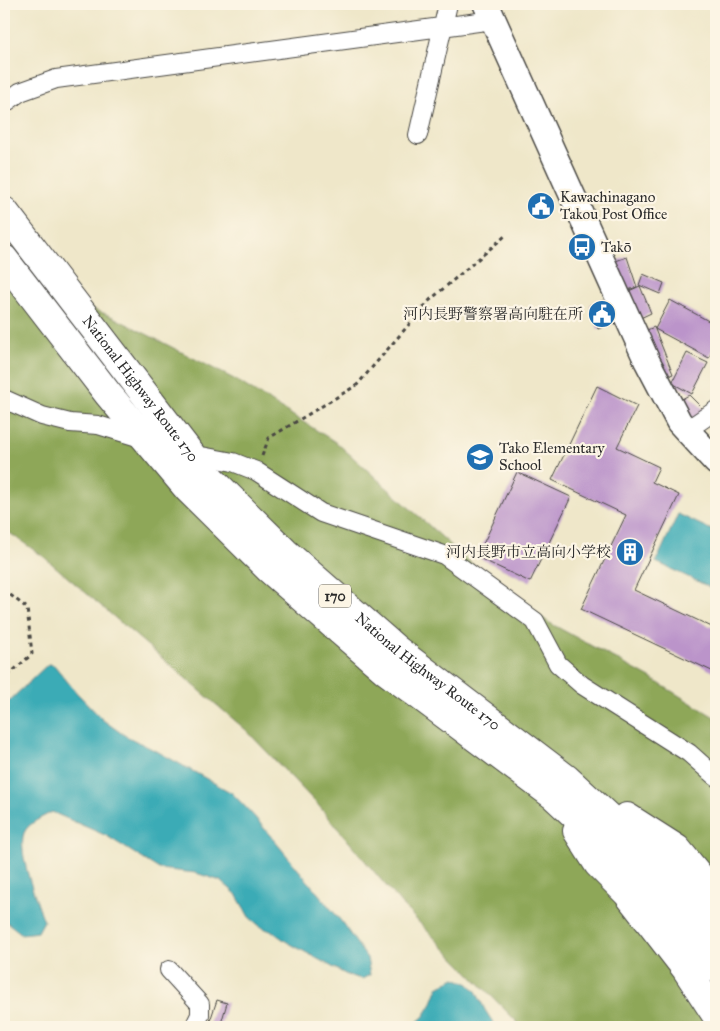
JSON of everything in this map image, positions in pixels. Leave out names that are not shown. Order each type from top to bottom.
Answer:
[{"type":"highway","name":"National Highway Route 170","points":[[4,211],[206,474],[285,552],[397,650],[560,787],[659,864],[716,931]]},
{"type":"highway","name":"National Highway Route 170","points":[[4,259],[108,394],[188,489],[277,577],[385,670],[560,787],[643,879],[716,968]]},
{"type":"highway","points":[[560,787],[677,849],[716,896]]},
{"type":"highway","points":[[560,787],[598,864],[627,893],[686,969],[716,1015]]},
{"type":"main road","points":[[490,12],[647,361],[679,422],[716,462]]},
{"type":"street","points":[[418,135],[448,4]]},
{"type":"street","points":[[4,104],[20,92],[56,79],[442,27],[490,12]]},
{"type":"street","points":[[4,399],[42,416],[70,423],[98,425],[147,440]]},
{"type":"street","points":[[687,430],[716,410]]},
{"type":"street","points":[[191,454],[233,462],[256,471],[321,513],[444,555],[535,621],[558,664],[582,685],[689,752],[716,777]]},
{"type":"street","points":[[169,970],[200,1004],[200,1015],[194,1027]]},
{"type":"path","points":[[256,471],[270,438],[358,385],[430,300],[505,236]]},
{"type":"path","points":[[4,590],[26,608],[32,654],[4,680]]},
{"type":"green space","points":[[4,275],[113,317],[234,379],[337,443],[472,564],[548,622],[650,678],[716,718],[716,1027],[522,1027],[403,906],[319,806],[246,730],[44,557],[4,529]]},
{"type":"water","points":[[678,514],[716,532],[716,590],[656,562]]},
{"type":"water","points":[[48,664],[54,665],[76,692],[103,720],[124,735],[232,793],[254,816],[341,921],[367,958],[370,975],[362,979],[347,975],[261,927],[249,917],[236,894],[221,881],[196,873],[159,869],[107,836],[52,812],[26,829],[23,842],[25,864],[44,921],[38,932],[22,934],[4,920],[4,706]]},
{"type":"water","points":[[455,978],[469,984],[476,991],[496,1027],[412,1027],[424,1016],[431,1005],[438,987]]},
{"type":"building","points":[[627,257],[637,287],[619,293],[610,263]]},
{"type":"building","points":[[643,274],[664,283],[660,294],[639,285]]},
{"type":"building","points":[[640,286],[651,313],[632,322],[620,295]]},
{"type":"building","points":[[606,299],[615,323],[598,329],[590,305]]},
{"type":"building","points":[[670,300],[716,325],[716,344],[709,358],[655,329]]},
{"type":"building","points":[[654,327],[673,374],[659,380],[640,333]]},
{"type":"building","points":[[687,353],[708,363],[692,394],[672,383]]},
{"type":"building","name":"河内長野市立高向小学校","points":[[597,386],[637,406],[617,447],[659,467],[652,482],[679,495],[634,590],[716,629],[716,673],[581,609],[626,515],[552,480]]},
{"type":"building","points":[[689,395],[707,413],[688,427],[673,404]]},
{"type":"building","points":[[517,472],[571,497],[530,582],[477,557]]},
{"type":"building","points":[[217,1000],[227,1003],[220,1027],[208,1027]]},
{"type":"place","name":"Kawachinagano Takou Post Office","points":[[541,206]]},
{"type":"place","name":"Takō","points":[[582,247]]},
{"type":"place","name":"河内長野警察署高向駐在所","points":[[602,314]]},
{"type":"place","name":"Tako Elementary School","points":[[480,457]]},
{"type":"place","name":"河内長野市立高向小学校","points":[[630,552]]}]
